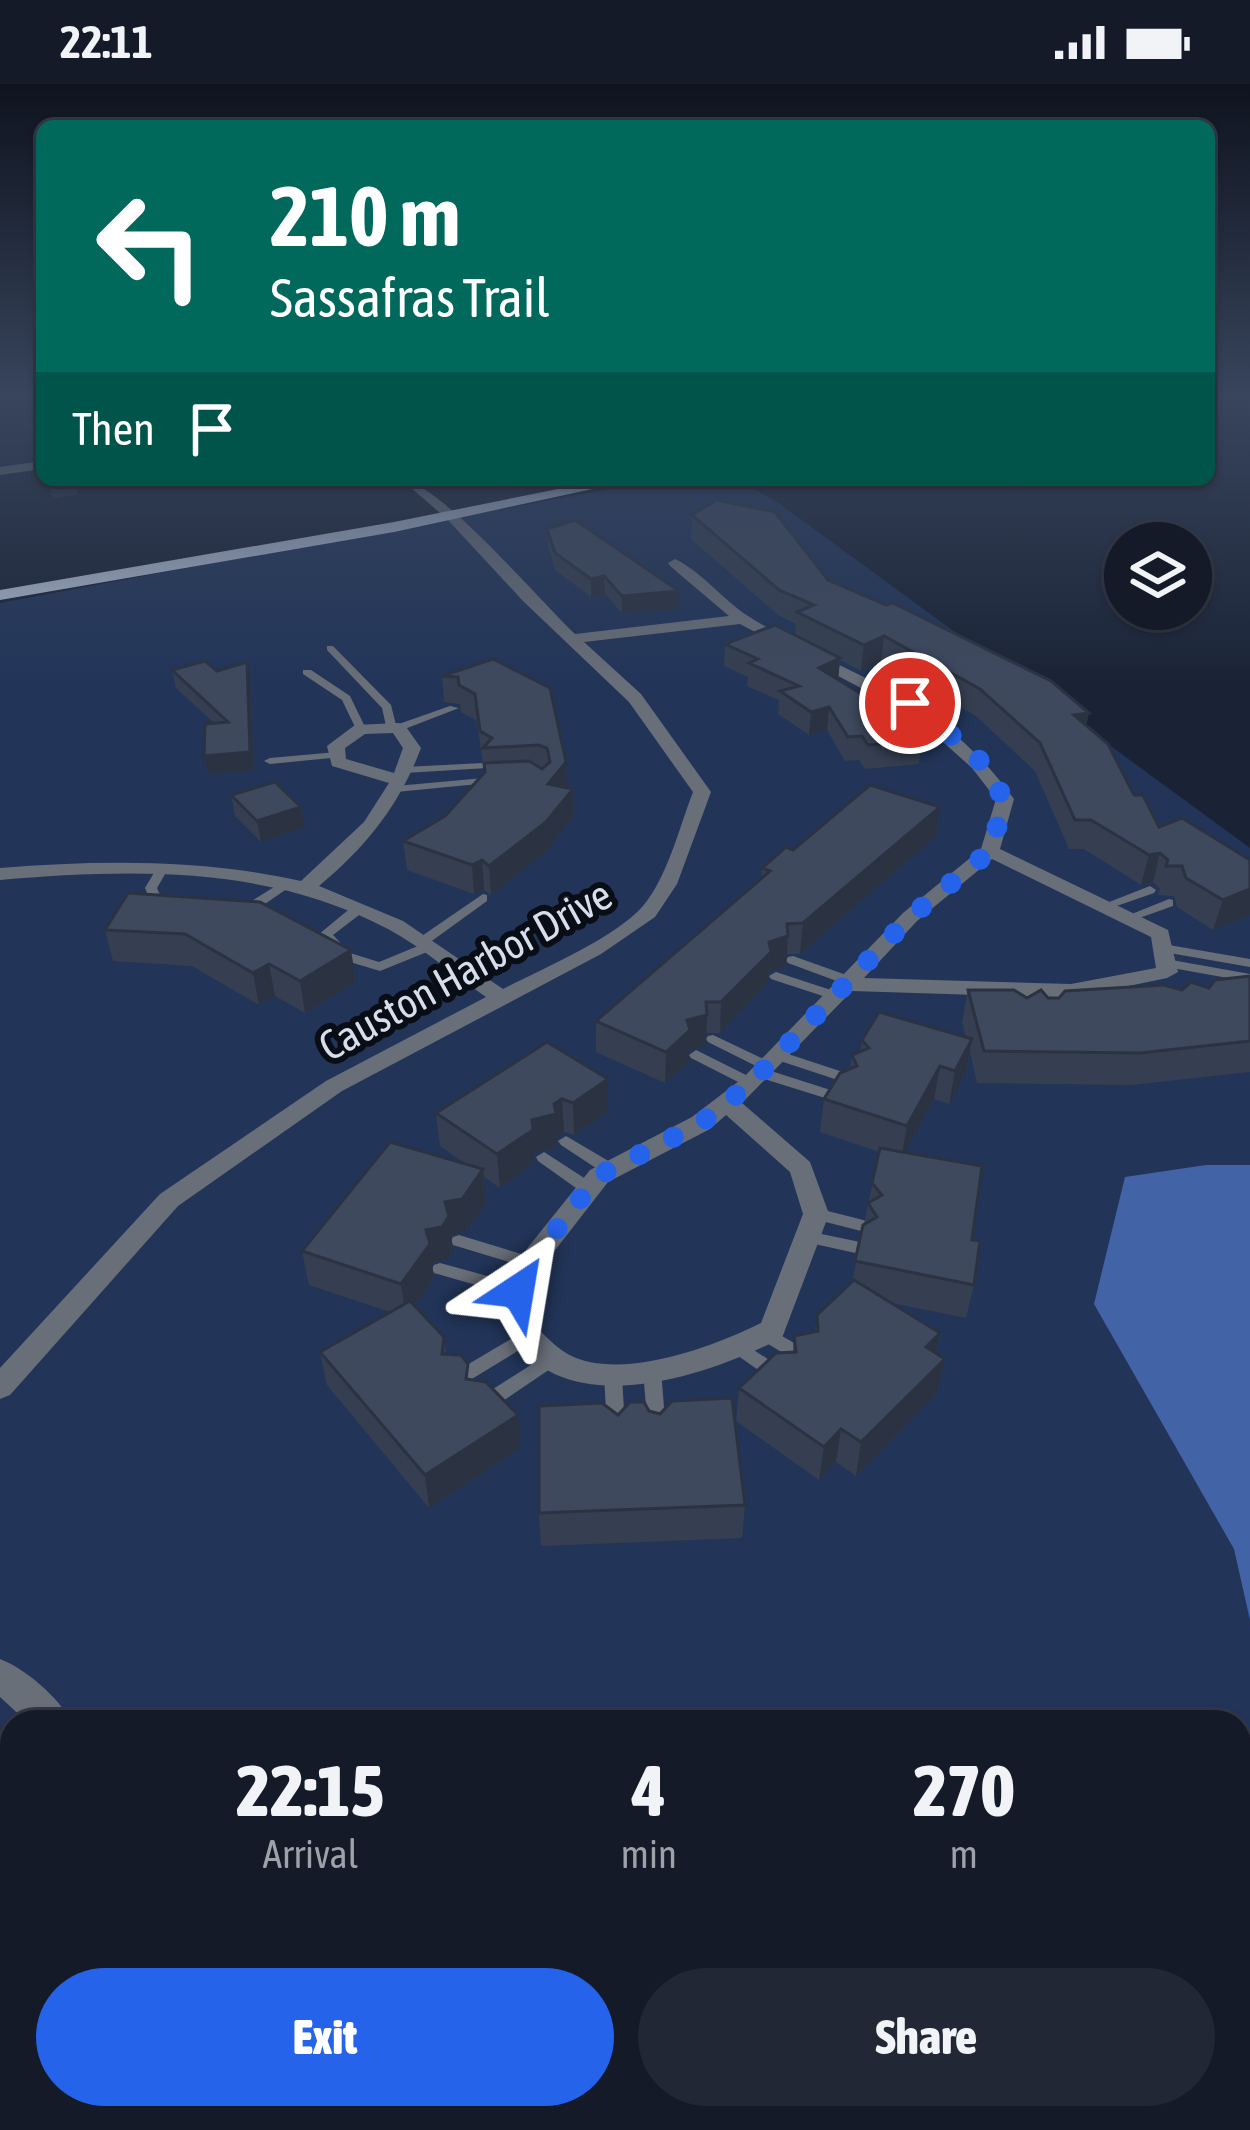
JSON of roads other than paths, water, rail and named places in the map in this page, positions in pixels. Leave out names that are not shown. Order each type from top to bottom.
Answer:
[{"type":"main road","points":[[0,596],[556,494]]},
{"type":"street","name":"Causton Harbor Drive","points":[[0,1387],[170,1200],[334,1086],[594,950],[648,913],[667,884],[702,792],[635,698],[426,494]]},
{"type":"street","points":[[675,563],[743,619],[910,703],[975,754],[1005,800],[990,851],[910,917],[726,1102],[701,1123],[611,1170],[590,1189],[519,1278],[517,1326],[562,1366],[614,1373],[652,1370],[740,1348],[772,1330],[811,1226],[801,1168],[726,1102]]},
{"type":"street","points":[[572,639],[743,619]]},
{"type":"street","points":[[297,885],[362,842],[401,780],[412,748],[394,728],[361,729],[336,746],[338,762],[401,780]]},
{"type":"street","points":[[840,987],[1035,998],[1157,974],[1161,934],[990,851]]},
{"type":"street","points":[[0,874],[82,867],[162,869],[297,885],[395,924],[502,998]]},
{"type":"street","points":[[1,1678],[39,1710]]},
{"type":"lane","points":[[330,648],[359,668],[388,707],[394,728],[454,708]]},
{"type":"lane","points":[[308,672],[346,698],[361,729]]},
{"type":"lane","points":[[270,761],[337,755]]},
{"type":"lane","points":[[401,780],[483,766]]},
{"type":"lane","points":[[401,780],[517,780]]},
{"type":"lane","points":[[162,869],[152,888],[156,908],[170,913]]},
{"type":"lane","points":[[225,916],[297,885]]},
{"type":"lane","points":[[1105,906],[1150,890]]},
{"type":"lane","points":[[358,909],[326,935],[345,956],[380,967],[424,945],[483,898]]},
{"type":"lane","points":[[1128,918],[1169,903]]},
{"type":"lane","points":[[793,960],[840,987]]},
{"type":"lane","points":[[1157,974],[1250,963]]},
{"type":"lane","points":[[1157,974],[1250,978]]},
{"type":"lane","points":[[776,976],[840,987]]},
{"type":"lane","points":[[713,1039],[763,1069],[842,1098]]},
{"type":"lane","points":[[696,1055],[853,1080]]},
{"type":"lane","points":[[566,1141],[611,1170]]},
{"type":"lane","points":[[544,1157],[590,1189]]},
{"type":"lane","points":[[811,1226],[866,1226]]},
{"type":"lane","points":[[811,1226],[860,1248]]},
{"type":"lane","points":[[459,1241],[532,1263]]},
{"type":"lane","points":[[440,1269],[518,1291]]},
{"type":"lane","points":[[766,1334],[804,1357]]},
{"type":"lane","points":[[456,1380],[528,1336]]},
{"type":"lane","points":[[740,1348],[782,1378]]},
{"type":"lane","points":[[481,1406],[553,1358]]},
{"type":"lane","points":[[652,1370],[657,1435]]},
{"type":"lane","points":[[614,1373],[616,1436]]}]
